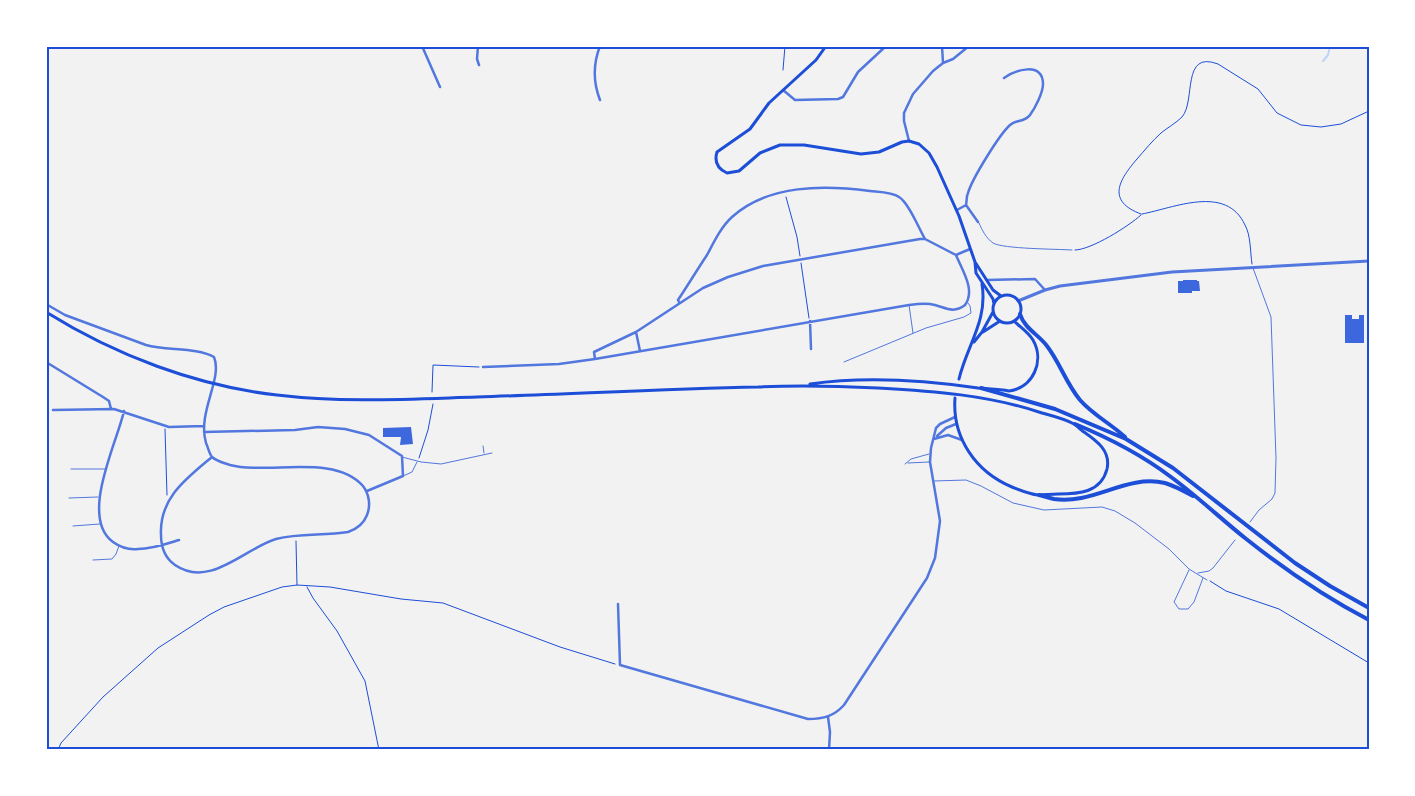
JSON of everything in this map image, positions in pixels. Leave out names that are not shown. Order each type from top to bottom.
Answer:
[{"type":"highway","points":[[1020,314],[1025,324],[1048,347],[1066,380],[1081,401],[1126,439]]},
{"type":"highway","points":[[981,388],[1055,409],[1126,439],[1174,468],[1295,563],[1369,608]]},
{"type":"highway","points":[[1075,424],[1115,442],[1140,456],[1170,476],[1195,498]]},
{"type":"highway","points":[[1039,495],[1053,499],[1072,499],[1100,493],[1130,483],[1153,481],[1173,486],[1195,498],[1289,572],[1369,620]]},
{"type":"main road","points":[[826,46],[816,60],[778,93],[750,129],[717,152],[717,164],[724,171],[731,173],[739,171],[760,153],[780,145],[804,145],[861,154],[879,152],[895,144],[909,141],[919,144],[930,153],[957,210],[976,273],[993,300],[993,311],[982,332],[972,343]]},
{"type":"main road","points":[[974,262],[993,290],[1001,296],[1012,296],[1021,307],[1020,314],[1014,321],[1000,321],[982,332]]},
{"type":"main road","points":[[959,380],[962,366],[982,315],[984,299],[982,284]]},
{"type":"main road","points":[[994,304],[1001,296]]},
{"type":"main road","points":[[993,311],[1000,321]]},
{"type":"main road","points":[[46,312],[105,344],[145,361],[213,383],[280,396],[340,399],[437,398],[802,385],[938,392],[972,396],[1006,402],[1075,424],[1102,446],[1107,459],[1106,473],[1097,486],[1085,492],[1039,495],[1009,486],[985,471],[968,452],[956,424],[955,398]]},
{"type":"main road","points":[[802,385],[875,380],[939,382],[1009,391],[1016,390],[1031,379],[1036,372],[1038,355],[1029,335],[1014,321]]},
{"type":"street","points":[[422,46],[440,87]]},
{"type":"street","points":[[478,46],[477,59],[479,65]]},
{"type":"street","points":[[600,46],[594,76],[595,87],[600,100]]},
{"type":"street","points":[[782,89],[794,99],[838,99],[844,95],[858,72],[886,46]]},
{"type":"street","points":[[942,46],[943,63]]},
{"type":"street","points":[[909,141],[904,121],[906,107],[913,94],[943,63],[953,59],[969,46]]},
{"type":"street","points":[[978,222],[966,205],[968,192],[991,151],[1009,125],[1015,121],[1023,121],[1029,116],[1042,89],[1042,76],[1037,71],[1017,70],[1004,78]]},
{"type":"street","points":[[680,303],[678,300],[727,223],[741,210],[776,193],[825,188],[859,190],[895,196],[902,200],[907,207],[925,239]]},
{"type":"street","points":[[957,210],[966,205]]},
{"type":"street","points":[[483,367],[559,364],[595,359],[910,305],[930,304],[950,310],[962,307],[967,303],[970,288],[956,255],[925,239],[896,242],[763,266],[728,277],[703,288],[636,332],[594,352],[595,359]]},
{"type":"street","points":[[956,255],[970,250]]},
{"type":"street","points":[[1018,301],[1045,290],[1172,272],[1369,261]]},
{"type":"street","points":[[987,280],[1035,279],[1045,290]]},
{"type":"street","points":[[46,304],[65,315],[146,345],[214,356],[216,370],[205,414],[204,426],[212,457],[222,463],[242,468],[310,467],[330,469],[354,478],[367,491],[369,499],[367,515],[353,531],[274,540],[224,566],[204,572],[186,570],[176,566],[168,557],[162,545],[161,523],[168,501],[182,483],[212,457]]},
{"type":"street","points":[[810,321],[811,349]]},
{"type":"street","points":[[636,332],[640,351]]},
{"type":"street","points":[[46,362],[109,401],[110,409]]},
{"type":"street","points":[[53,410],[110,409],[124,411],[174,428],[204,426]]},
{"type":"street","points":[[124,411],[106,469],[100,497],[100,524],[108,538],[119,546],[139,549],[180,540]]},
{"type":"street","points":[[618,604],[620,665],[808,719],[828,717],[838,712],[927,578],[934,558],[940,521],[930,454],[934,433],[940,424],[955,417]]},
{"type":"street","points":[[934,439],[946,428],[956,424]]},
{"type":"street","points":[[204,432],[295,430],[318,427],[345,429],[369,434],[402,456],[403,476],[367,491]]},
{"type":"street","points":[[934,439],[948,436],[962,440]]},
{"type":"street","points":[[828,717],[830,732],[829,750]]},
{"type":"lane","points":[[978,222],[983,232],[995,244],[1023,248],[1072,250]]},
{"type":"lane","points":[[1250,522],[1259,510],[1272,499],[1275,492],[1276,458],[1270,317],[1253,267]]},
{"type":"lane","points":[[844,362],[913,334],[968,315],[971,310],[967,303]]},
{"type":"lane","points":[[910,305],[913,334]]},
{"type":"lane","points":[[483,446],[484,454]]},
{"type":"lane","points":[[402,456],[418,461],[441,464],[492,453]]},
{"type":"lane","points":[[930,454],[911,459],[906,463],[930,462]]},
{"type":"lane","points":[[403,476],[412,472],[418,461]]},
{"type":"lane","points":[[72,469],[106,469]]},
{"type":"lane","points":[[934,480],[966,480],[982,486],[1013,503],[1044,510],[1102,507],[1115,511],[1169,549],[1189,569],[1208,580]]},
{"type":"lane","points":[[69,498],[100,497]]},
{"type":"lane","points":[[73,526],[100,524]]},
{"type":"lane","points":[[1197,573],[1209,571],[1235,540]]},
{"type":"lane","points":[[93,560],[112,559],[119,546]]},
{"type":"lane","points":[[1189,569],[1174,602],[1178,609],[1188,609],[1192,605],[1204,577]]},
{"type":"path","points":[[783,70],[786,46]]},
{"type":"path","points":[[1141,214],[1126,207],[1121,201],[1118,190],[1121,181],[1155,139],[1183,116],[1189,102],[1192,74],[1194,69],[1202,64],[1212,62],[1218,64],[1252,84],[1262,93],[1277,113],[1301,125],[1321,127],[1341,124],[1369,111]]},
{"type":"path","points":[[786,196],[796,232],[810,321]]},
{"type":"path","points":[[1072,250],[1084,250],[1141,214],[1190,202],[1218,203],[1236,212],[1245,224],[1253,267]]},
{"type":"path","points":[[432,392],[432,365],[483,367]]},
{"type":"path","points":[[418,461],[428,430],[433,404]]},
{"type":"path","points":[[165,426],[168,501]]},
{"type":"path","points":[[296,536],[297,585]]},
{"type":"path","points":[[1208,580],[1226,591],[1279,609],[1369,663]]},
{"type":"path","points":[[58,750],[103,697],[158,648],[208,615],[224,607],[282,587],[297,585],[352,589],[402,599],[442,603],[560,647],[620,665]]},
{"type":"path","points":[[307,586],[313,598],[337,631],[365,681],[379,750]]},
{"type":"building","points":[[1178,281],[1199,281],[1200,291],[1178,293]]},
{"type":"building","points":[[1345,315],[1352,315],[1352,319],[1359,319],[1359,315],[1364,315],[1364,343],[1345,343]]},
{"type":"building","points":[[411,427],[413,444],[400,445],[401,437],[383,437],[383,428]]},
{"type":"waterway","points":[[1323,61],[1328,55],[1330,46]]}]
